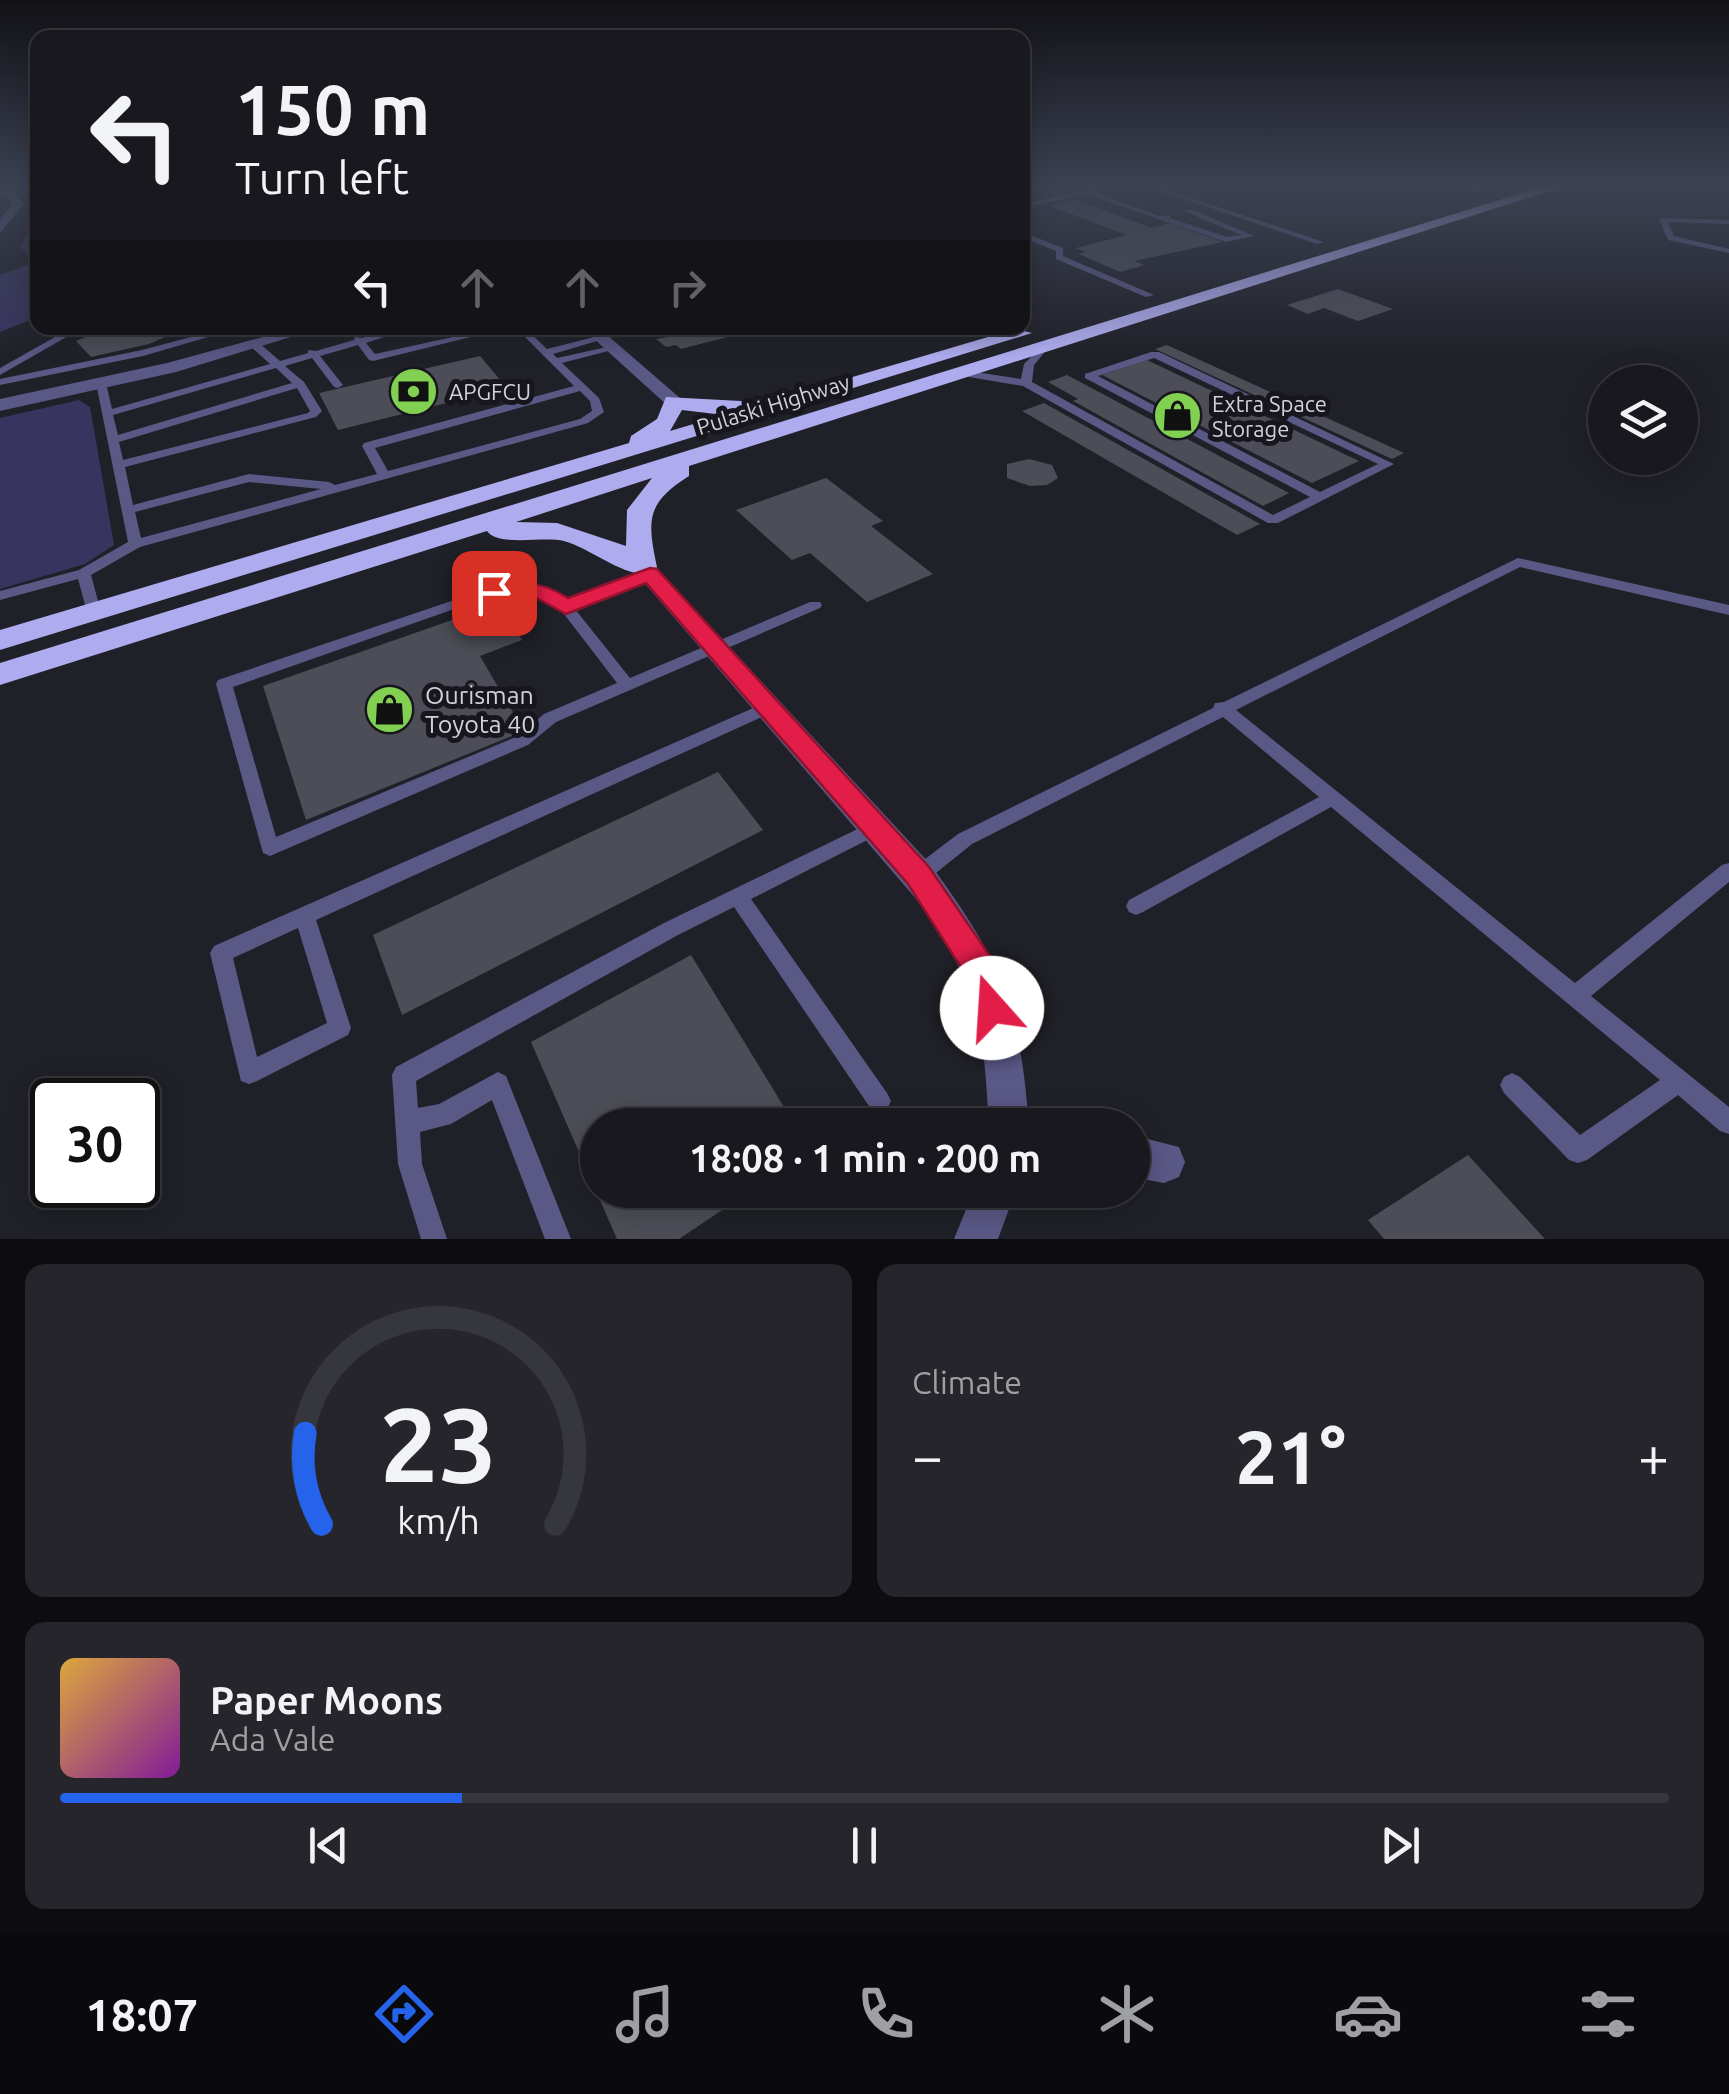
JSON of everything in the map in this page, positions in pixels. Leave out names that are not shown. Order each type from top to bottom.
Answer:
[{"type":"highway","name":"Pulaski Highway","points":[[1030,330],[1317,243]]},
{"type":"highway","name":"Pulaski Highway","points":[[0,674],[1375,243]]},
{"type":"highway","name":"Pulaski Highway","points":[[0,640],[1015,335]]},
{"type":"highway","points":[[600,460],[667,424],[674,402],[725,409],[803,398]]},
{"type":"highway","points":[[646,570],[635,526],[642,504],[660,482],[718,450]]},
{"type":"highway","points":[[394,552],[487,533],[542,528],[604,544],[646,570]]},
{"type":"street","points":[[0,406],[287,335]]},
{"type":"street","points":[[599,335],[674,402]]},
{"type":"street","points":[[646,570],[919,876],[981,970],[1003,1046],[1008,1108]]},
{"type":"street","points":[[976,1239],[988,1208]]},
{"type":"lane","points":[[1043,243],[1060,250],[1059,258],[1149,295]]},
{"type":"lane","points":[[1692,243],[1729,251]]},
{"type":"lane","points":[[1711,243],[1713,248]]},
{"type":"lane","points":[[0,372],[65,335]]},
{"type":"lane","points":[[0,382],[144,353],[209,335]]},
{"type":"lane","points":[[108,413],[375,335]]},
{"type":"lane","points":[[358,339],[373,358],[474,335]]},
{"type":"lane","points":[[0,596],[84,572],[136,544],[584,421],[600,406],[528,335]]},
{"type":"lane","points":[[552,357],[596,335]]},
{"type":"lane","points":[[118,464],[312,415],[316,411],[312,399],[300,384],[254,344]]},
{"type":"lane","points":[[1026,383],[1030,364],[1043,348]]},
{"type":"lane","points":[[312,352],[338,385]]},
{"type":"lane","points":[[963,373],[1026,383],[1273,520],[1388,464],[1155,354],[1088,376],[1320,497]]},
{"type":"lane","points":[[101,383],[136,544]]},
{"type":"lane","points":[[112,440],[300,384]]},
{"type":"lane","points":[[384,475],[368,446],[583,388]]},
{"type":"lane","points":[[128,510],[249,478],[340,488]]},
{"type":"lane","points":[[919,876],[964,839],[1221,707],[1518,562],[1729,610]]},
{"type":"lane","points":[[566,607],[646,570]]},
{"type":"lane","points":[[84,572],[94,612]]},
{"type":"lane","points":[[627,685],[566,607],[538,588],[483,595],[224,684],[270,848],[522,741],[550,718],[815,605]]},
{"type":"lane","points":[[304,916],[340,1028],[249,1073],[222,953],[304,916],[769,707]]},
{"type":"lane","points":[[1221,707],[1729,1122]]},
{"type":"lane","points":[[1136,906],[1333,798]]},
{"type":"lane","points":[[434,1239],[410,1164],[404,1075],[738,896],[876,827]]},
{"type":"lane","points":[[1575,996],[1729,871]]},
{"type":"lane","points":[[738,896],[879,1101]]},
{"type":"lane","points":[[1512,1085],[1578,1150],[1679,1081]]},
{"type":"lane","points":[[410,1122],[442,1115],[498,1084],[558,1239]]},
{"type":"shaded area","points":[[30,243],[30,258],[20,247]]},
{"type":"shaded area","points":[[30,264],[30,320],[0,332],[0,275]]},
{"type":"shaded area","points":[[79,400],[90,407],[114,545],[85,564],[0,589],[0,418]]},
{"type":"building","points":[[1096,243],[1219,243],[1134,261],[1144,265],[1120,272],[1079,254],[1086,252],[1076,248]]},
{"type":"building","points":[[1338,289],[1393,309],[1358,321],[1324,308],[1308,314],[1287,305]]},
{"type":"building","points":[[90,335],[169,335],[149,344],[91,357],[76,341]]},
{"type":"building","points":[[664,335],[735,335],[681,349],[676,345],[666,347],[656,339],[667,337]]},
{"type":"building","points":[[1167,345],[1404,453],[1392,459],[1155,349]]},
{"type":"building","name":"APGFCU","points":[[480,356],[507,388],[338,430],[319,393]]},
{"type":"building","points":[[1147,360],[1359,461],[1312,483],[1102,375]]},
{"type":"building","points":[[1067,375],[1289,493],[1263,506],[1073,401],[1078,399],[1048,382]]},
{"type":"building","points":[[1044,403],[1260,524],[1237,535],[1022,411]]},
{"type":"building","points":[[1029,459],[1052,465],[1058,478],[1047,485],[1030,486],[1007,478],[1007,464]]},
{"type":"building","points":[[826,478],[883,521],[871,526],[933,574],[867,602],[810,553],[792,560],[736,510]]},
{"type":"building","name":"Ourisman Toyota 40","points":[[498,604],[522,640],[480,656],[524,731],[306,820],[263,686]]},
{"type":"building","points":[[718,772],[763,830],[402,1015],[373,935]]},
{"type":"building","points":[[691,955],[785,1108],[580,1108],[580,1154],[531,1042]]},
{"type":"building","points":[[1468,1155],[1545,1239],[1384,1239],[1368,1220]]},
{"type":"building","points":[[603,1208],[725,1208],[679,1239],[617,1239]]},
{"type":"place","name":"APGFCU","points":[[414,391]]},
{"type":"place","name":"Extra Space Storage","points":[[1177,416]]},
{"type":"place","name":"Ourisman Toyota 40","points":[[390,709]]},
{"type":"route","points":[[494,593],[538,588],[566,607],[613,592],[650,574],[919,876],[981,970],[992,1008]]}]
